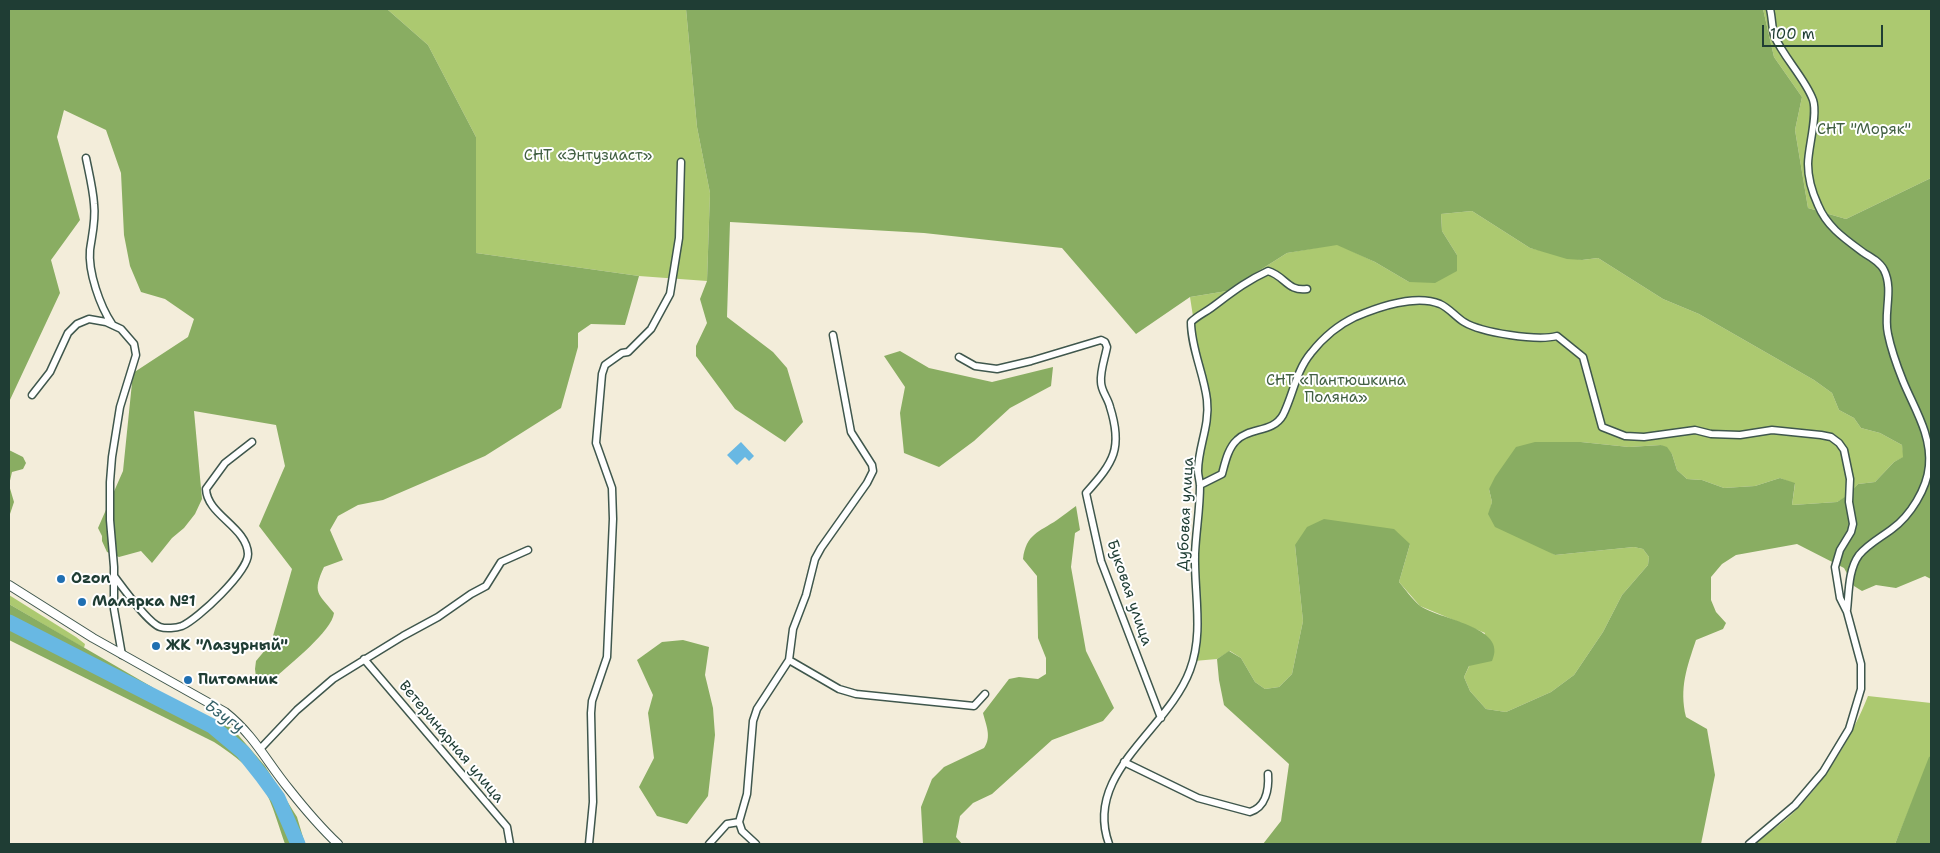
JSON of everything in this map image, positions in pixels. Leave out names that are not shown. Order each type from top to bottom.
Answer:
[{"type":"street","points":[[1770,9],[1774,34],[1813,101],[1808,164],[1811,185],[1818,206],[1830,226],[1876,260],[1884,269],[1889,302],[1887,332],[1902,380],[1921,422],[1930,449],[1929,469],[1920,496],[1908,516],[1893,529],[1872,542],[1859,556],[1851,576],[1847,612]]},
{"type":"street","points":[[86,158],[95,218],[90,252],[91,264],[105,313],[112,325]]},
{"type":"street","points":[[589,844],[593,802],[591,713],[592,701],[607,657],[614,519],[612,488],[596,443],[602,374],[605,365],[622,353],[628,352],[651,329],[670,294],[679,238],[681,162]]},
{"type":"street","name":"Дубовая улица","points":[[1161,718],[1182,688],[1196,654],[1195,555],[1200,485],[1199,464],[1208,424],[1207,400],[1191,322],[1252,278],[1268,271],[1273,272],[1298,290],[1307,289]]},
{"type":"street","points":[[1200,485],[1222,474],[1228,455],[1237,440],[1245,434],[1277,423],[1304,364],[1311,353],[1330,333],[1354,318],[1408,300],[1440,304],[1464,322],[1489,331],[1546,339],[1557,336],[1583,357],[1602,427],[1625,436],[1644,437],[1695,430],[1711,434],[1740,434],[1772,430],[1831,437],[1844,450],[1850,479],[1849,502],[1853,524],[1851,532],[1840,550],[1835,567],[1840,598],[1847,612],[1861,664],[1861,689],[1848,729],[1823,772],[1795,805],[1749,844]]},
{"type":"street","points":[[32,395],[50,372],[68,333],[77,324],[89,319],[112,325],[121,329],[134,344],[136,355],[120,407],[112,457],[110,520],[114,609],[122,655]]},
{"type":"street","points":[[756,844],[742,831],[739,822],[747,794],[753,722],[757,709],[789,660],[793,629],[806,595],[815,558],[874,471],[851,432],[833,335]]},
{"type":"street","name":"Буковая улица","points":[[959,357],[975,366],[997,369],[1101,340],[1105,342],[1107,347],[1101,381],[1104,393],[1111,407],[1116,448],[1111,462],[1086,493],[1102,561],[1161,718]]},
{"type":"street","points":[[114,576],[150,620],[159,627],[166,628],[184,625],[234,581],[244,567],[248,556],[246,545],[208,500],[206,489],[225,463],[252,442]]},
{"type":"street","points":[[260,748],[297,710],[333,679],[438,617],[486,586],[501,562],[528,550]]},
{"type":"street","points":[[9,585],[122,655],[225,712],[240,724],[260,748],[288,788],[338,844]]},
{"type":"street","name":"Ветеринарная улица","points":[[364,659],[507,827],[510,844]]},
{"type":"street","points":[[789,660],[839,689],[856,694],[974,706],[978,704],[985,694]]},
{"type":"street","points":[[1109,844],[1104,827],[1104,812],[1110,790],[1124,762],[1161,718]]},
{"type":"street","points":[[1124,762],[1198,798],[1250,812],[1264,802],[1269,785],[1268,774]]},
{"type":"street","points":[[709,844],[727,824],[739,822]]},
{"type":"green space","points":[[9,9],[387,9],[428,45],[476,137],[476,253],[639,276],[625,325],[591,324],[578,333],[578,347],[561,408],[485,456],[383,500],[358,505],[338,516],[330,530],[343,560],[324,567],[318,582],[318,592],[334,613],[332,620],[310,647],[276,677],[256,677],[255,669],[256,661],[271,643],[292,569],[259,526],[285,466],[276,425],[194,411],[202,499],[195,514],[152,563],[141,551],[119,557],[107,552],[102,541],[98,528],[123,471],[133,373],[188,337],[194,319],[165,299],[141,292],[130,266],[124,235],[121,173],[106,130],[64,110],[57,137],[80,220],[51,260],[60,293],[9,402]]},
{"type":"green space","name":"СНТ «Энтузиаст»","points":[[387,9],[686,9],[697,127],[710,193],[707,281],[639,276],[476,253],[476,137],[428,45]]},
{"type":"green space","points":[[686,9],[1763,9],[1774,57],[1802,97],[1795,130],[1808,208],[1846,219],[1931,178],[1931,579],[1925,576],[1896,588],[1876,585],[1862,591],[1854,586],[1844,568],[1797,544],[1736,555],[1722,564],[1711,577],[1711,600],[1716,612],[1726,623],[1723,629],[1696,640],[1687,669],[1683,697],[1686,717],[1707,729],[1715,775],[1701,844],[1263,844],[1281,821],[1289,764],[1224,705],[1217,659],[1229,651],[1241,658],[1255,682],[1265,689],[1279,687],[1292,674],[1303,621],[1295,545],[1307,527],[1324,519],[1394,529],[1410,544],[1399,582],[1411,597],[1428,610],[1469,626],[1481,632],[1490,640],[1495,649],[1492,661],[1469,666],[1464,677],[1470,691],[1486,709],[1506,712],[1551,692],[1574,675],[1603,632],[1622,595],[1648,565],[1649,557],[1643,549],[1634,547],[1555,555],[1495,527],[1488,514],[1492,502],[1489,489],[1516,447],[1535,442],[1581,442],[1629,447],[1661,445],[1667,447],[1672,454],[1677,470],[1687,479],[1702,480],[1724,488],[1755,486],[1780,478],[1795,483],[1792,505],[1837,502],[1848,495],[1858,484],[1875,482],[1894,462],[1903,457],[1902,445],[1880,433],[1861,428],[1854,418],[1839,410],[1832,393],[1814,380],[1699,314],[1663,299],[1598,258],[1567,259],[1530,248],[1472,211],[1441,214],[1442,231],[1457,255],[1457,271],[1435,283],[1409,282],[1375,262],[1337,245],[1287,253],[1227,291],[1190,297],[1136,334],[1062,248],[924,233],[730,222],[727,317],[773,352],[787,368],[803,422],[785,442],[735,409],[696,356],[696,346],[707,323],[700,299],[707,281],[710,193],[697,127]]},
{"type":"green space","name":"СНТ \"Моряк\"","points":[[1763,9],[1931,9],[1931,178],[1846,219],[1808,208],[1795,130],[1802,97],[1774,57]]},
{"type":"green space","name":"СНТ «Пантюшкина Поляна»","points":[[1472,211],[1530,248],[1582,260],[1598,258],[1663,299],[1699,314],[1814,380],[1832,393],[1839,410],[1854,418],[1861,428],[1880,433],[1902,445],[1904,457],[1894,462],[1875,482],[1858,484],[1848,496],[1837,502],[1792,505],[1795,484],[1780,478],[1755,486],[1724,488],[1702,480],[1687,479],[1677,470],[1672,454],[1661,445],[1629,447],[1581,442],[1489,489],[1492,502],[1489,514],[1555,555],[1634,547],[1643,549],[1649,557],[1648,565],[1622,595],[1603,632],[1574,675],[1551,692],[1506,712],[1486,709],[1470,691],[1464,677],[1485,633],[1420,606],[1399,582],[1410,544],[1295,545],[1303,621],[1292,674],[1279,687],[1265,689],[1255,682],[1241,658],[1230,651],[1217,659],[1194,661],[1197,466],[1210,425],[1190,297],[1227,291],[1287,253],[1337,244],[1375,262],[1409,282],[1457,255],[1442,231],[1441,214]]},
{"type":"green space","points":[[900,351],[929,368],[992,382],[1053,367],[1051,386],[1010,408],[974,441],[939,467],[904,453],[900,413],[905,387],[884,356]]},
{"type":"green space","points":[[9,450],[23,457],[26,463],[23,469],[12,472],[9,485]]},
{"type":"green space","points":[[9,485],[14,502],[9,517]]},
{"type":"green space","points":[[1076,506],[1080,530],[1075,533],[1071,567],[1086,651],[1114,708],[1103,721],[1052,740],[992,794],[973,803],[960,816],[956,837],[962,844],[923,844],[921,807],[932,779],[944,767],[984,748],[988,735],[983,713],[1009,679],[1019,677],[1038,679],[1046,674],[1046,658],[1038,638],[1037,576],[1023,559],[1027,544],[1034,535]]},
{"type":"green space","points":[[9,595],[76,637],[85,644],[84,648],[9,604]]},
{"type":"green space","points":[[9,604],[152,687],[175,708],[210,723],[224,724],[233,729],[265,766],[297,817],[305,844],[285,844],[273,809],[261,784],[247,767],[220,746],[9,640]]},
{"type":"green space","points":[[683,640],[709,647],[705,675],[713,708],[715,735],[708,796],[687,824],[657,816],[639,787],[654,758],[648,713],[653,695],[637,660],[662,642]]},
{"type":"green space","points":[[1868,696],[1931,703],[1931,756],[1895,844],[1754,844],[1783,822],[1810,795],[1847,741]]},
{"type":"green space","points":[[1931,756],[1931,844],[1895,844],[1929,757]]},
{"type":"water","points":[[741,442],[754,456],[749,461],[745,457],[737,465],[727,455]]},
{"type":"waterway","name":"Бзугу","points":[[9,622],[212,726],[243,752],[262,776],[278,798],[298,844]]},
{"type":"place","name":"Ozon","points":[[61,579]]},
{"type":"place","name":"Малярка №1","points":[[82,602]]},
{"type":"place","name":"ЖК \"Лазурный\"","points":[[156,646]]},
{"type":"place","name":"Питомник","points":[[188,680]]}]
